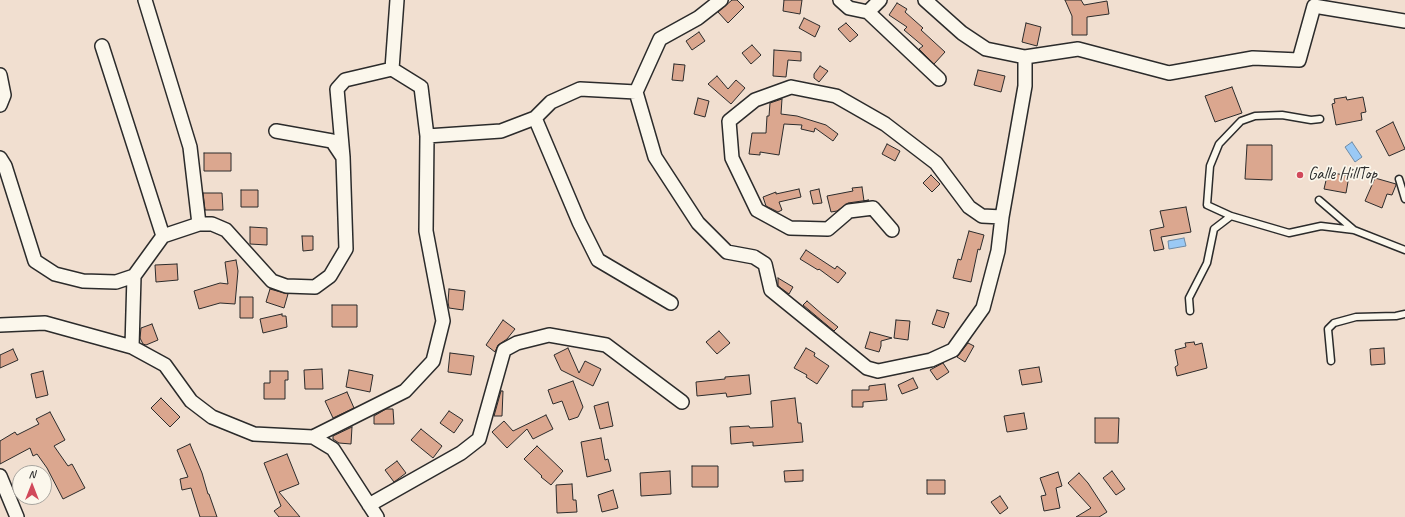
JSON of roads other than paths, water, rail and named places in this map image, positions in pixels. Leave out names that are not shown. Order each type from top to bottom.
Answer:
[{"type":"street","points":[[145,0],[190,147],[199,224]]},
{"type":"street","points":[[392,69],[397,0]]},
{"type":"street","points":[[721,0],[698,18],[660,39],[636,92],[655,157],[698,223],[727,252],[754,257],[765,264],[771,290],[867,368],[878,371],[931,360],[952,350],[983,308],[998,251],[1002,217],[1025,86],[1025,57]]},
{"type":"street","points":[[840,0],[849,8],[868,12],[939,79]]},
{"type":"street","points":[[868,12],[880,0]]},
{"type":"street","points":[[925,0],[962,33],[986,49],[1025,57],[1078,49],[1169,73],[1253,58],[1299,60],[1314,6],[1405,21]]},
{"type":"street","points":[[102,46],[163,236]]},
{"type":"street","points":[[132,347],[134,276],[163,236],[199,224],[212,224],[226,230],[272,280],[286,286],[315,287],[330,276],[346,249],[343,157],[337,89],[345,80],[392,69],[421,87],[426,136],[426,231],[443,321],[433,361],[405,391],[313,437]]},
{"type":"street","points":[[0,75],[4,95],[0,105]]},
{"type":"street","points":[[892,230],[873,208],[849,211],[828,229],[790,228],[757,210],[732,158],[729,121],[755,100],[791,87],[836,96],[885,124],[936,163],[969,208],[982,216],[1002,217]]},
{"type":"street","points":[[426,136],[501,132],[535,118],[552,102],[580,89],[636,92]]},
{"type":"street","points":[[535,118],[579,222],[598,260],[670,303]]},
{"type":"street","points":[[276,130],[332,142],[343,157]]},
{"type":"street","points":[[0,158],[5,166],[35,261],[55,274],[83,282],[116,282],[134,276]]},
{"type":"street","points":[[0,325],[45,323],[132,347],[165,365],[191,401],[212,417],[254,434],[313,437],[333,449],[377,517]]},
{"type":"street","points":[[369,505],[461,453],[479,439],[504,350],[517,343],[550,335],[606,344],[682,402]]},
{"type":"street","points":[[0,476],[17,517]]},
{"type":"lane","points":[[1320,119],[1311,120],[1282,115],[1255,116],[1241,121],[1219,144],[1210,166],[1208,205],[1231,216],[1289,233],[1321,226],[1354,230],[1405,250]]},
{"type":"lane","points":[[1399,179],[1405,199]]},
{"type":"lane","points":[[1319,200],[1354,230]]},
{"type":"lane","points":[[1190,311],[1189,298],[1207,263],[1214,229],[1231,216]]},
{"type":"lane","points":[[1331,361],[1328,329],[1334,323],[1356,317],[1396,316],[1405,314]]},
{"type":"water","points":[[1352,142],[1362,157],[1355,162],[1345,147]]},
{"type":"water","points":[[1184,238],[1186,246],[1169,249],[1168,241]]},
{"type":"place","name":"Galle HillTop","points":[[1300,175]]}]
